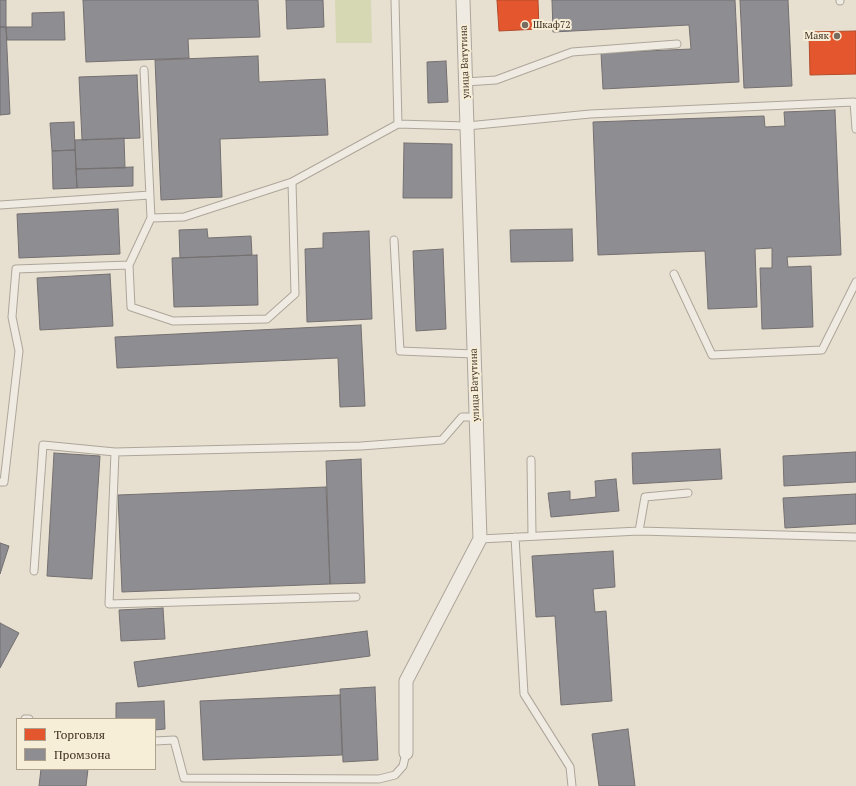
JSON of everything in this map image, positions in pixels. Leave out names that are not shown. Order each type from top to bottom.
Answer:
[{"type":"street","name":"улица Ватутина","points":[[406,753],[406,681],[480,539],[463,0]]},
{"type":"lane","points":[[395,0],[398,124]]},
{"type":"lane","points":[[465,82],[496,80],[572,52],[677,44]]},
{"type":"lane","points":[[144,70],[151,218],[129,265],[131,307],[173,321],[267,319],[294,294],[292,182]]},
{"type":"lane","points":[[151,218],[184,217],[292,182],[398,124],[467,126],[590,114],[854,102],[856,129]]},
{"type":"lane","points":[[0,205],[150,196]]},
{"type":"lane","points":[[394,240],[400,351],[474,354]]},
{"type":"lane","points":[[0,482],[4,482],[19,351],[12,317],[16,268],[129,265]]},
{"type":"lane","points":[[674,274],[712,355],[822,350],[856,282]]},
{"type":"lane","points":[[34,571],[43,445],[115,452],[362,446],[442,440],[462,417],[476,417]]},
{"type":"lane","points":[[115,452],[109,604],[356,597]]},
{"type":"lane","points":[[531,460],[532,536]]},
{"type":"lane","points":[[639,531],[645,497],[688,492]]},
{"type":"lane","points":[[480,539],[639,531],[856,537]]},
{"type":"lane","points":[[515,537],[524,694],[570,766],[572,786]]},
{"type":"lane","points":[[156,741],[174,740],[184,778],[379,780],[396,775],[404,766],[406,753]]},
{"type":"green space","points":[[335,0],[371,0],[372,43],[336,43]]},
{"type":"building: Торговля","points":[[497,0],[538,0],[539,29],[499,31]]},
{"type":"building: Торговля","points":[[856,31],[856,74],[810,75],[809,32]]},
{"type":"building: Промзона","points":[[0,0],[6,0],[6,27],[0,27]]},
{"type":"building: Промзона","points":[[83,0],[258,0],[260,37],[188,39],[189,58],[86,62]]},
{"type":"building: Промзона","points":[[286,0],[323,0],[324,27],[287,29]]},
{"type":"building: Промзона","points":[[552,0],[735,0],[739,82],[603,89],[601,53],[691,49],[689,25],[553,32]]},
{"type":"building: Промзона","points":[[740,0],[788,0],[792,86],[744,88]]},
{"type":"building: Промзона","points":[[64,12],[65,40],[7,40],[6,27],[32,27],[32,13]]},
{"type":"building: Промзона","points":[[0,27],[6,27],[10,114],[0,115]]},
{"type":"building: Промзона","points":[[258,56],[259,82],[325,79],[328,135],[220,139],[222,197],[161,200],[155,60]]},
{"type":"building: Промзона","points":[[446,61],[448,102],[428,103],[427,62]]},
{"type":"building: Промзона","points":[[137,75],[140,138],[82,140],[79,77]]},
{"type":"building: Промзона","points":[[835,110],[841,255],[787,257],[788,267],[811,266],[813,327],[762,329],[760,268],[772,268],[772,248],[755,249],[757,307],[708,309],[705,251],[598,255],[593,122],[764,116],[765,127],[785,126],[784,112]]},
{"type":"building: Промзона","points":[[74,122],[75,150],[52,151],[50,123]]},
{"type":"building: Промзона","points":[[124,138],[125,168],[76,169],[75,140]]},
{"type":"building: Промзона","points":[[404,143],[452,144],[452,198],[403,198]]},
{"type":"building: Промзона","points":[[75,150],[77,188],[53,189],[52,151]]},
{"type":"building: Промзона","points":[[133,167],[133,186],[77,188],[76,169]]},
{"type":"building: Промзона","points":[[118,209],[120,254],[19,258],[17,214]]},
{"type":"building: Промзона","points":[[207,229],[208,238],[251,236],[252,255],[180,258],[179,230]]},
{"type":"building: Промзона","points":[[572,229],[573,261],[511,262],[510,230]]},
{"type":"building: Промзона","points":[[369,231],[372,319],[307,322],[305,249],[323,248],[323,233]]},
{"type":"building: Промзона","points":[[443,249],[446,329],[416,331],[413,251]]},
{"type":"building: Промзона","points":[[257,255],[258,305],[174,307],[172,258]]},
{"type":"building: Промзона","points":[[110,274],[113,326],[40,330],[37,278]]},
{"type":"building: Промзона","points":[[361,325],[365,406],[340,407],[338,358],[117,368],[115,337]]},
{"type":"building: Промзона","points":[[720,449],[722,479],[633,484],[632,453]]},
{"type":"building: Промзона","points":[[856,452],[856,482],[784,486],[783,456]]},
{"type":"building: Промзона","points":[[54,453],[100,456],[92,579],[47,576]]},
{"type":"building: Промзона","points":[[361,459],[365,583],[330,584],[326,461]]},
{"type":"building: Промзона","points":[[616,479],[619,511],[551,517],[548,493],[570,491],[570,500],[596,497],[595,481]]},
{"type":"building: Промзона","points":[[326,487],[330,584],[122,592],[118,495]]},
{"type":"building: Промзона","points":[[856,494],[856,524],[785,528],[783,498]]},
{"type":"building: Промзона","points":[[0,543],[9,546],[0,574]]},
{"type":"building: Промзона","points":[[613,551],[615,587],[593,589],[595,612],[606,611],[612,701],[561,705],[555,616],[536,617],[532,556]]},
{"type":"building: Промзона","points":[[163,608],[165,639],[121,641],[119,610]]},
{"type":"building: Промзона","points":[[0,623],[19,633],[0,668]]},
{"type":"building: Промзона","points":[[367,631],[370,656],[138,687],[134,662]]},
{"type":"building: Промзона","points":[[375,687],[378,760],[343,762],[340,689]]},
{"type":"building: Промзона","points":[[340,695],[342,755],[203,760],[200,701]]},
{"type":"building: Промзона","points":[[164,701],[165,729],[156,730],[156,718],[116,718],[116,703]]},
{"type":"building: Промзона","points":[[628,729],[635,786],[599,786],[592,734]]},
{"type":"building: Промзона","points":[[41,770],[88,770],[86,786],[39,786]]},
{"type":"place","name":"Шкаф72","points":[[525,25]]},
{"type":"place","name":"Маяк","points":[[837,36]]}]
